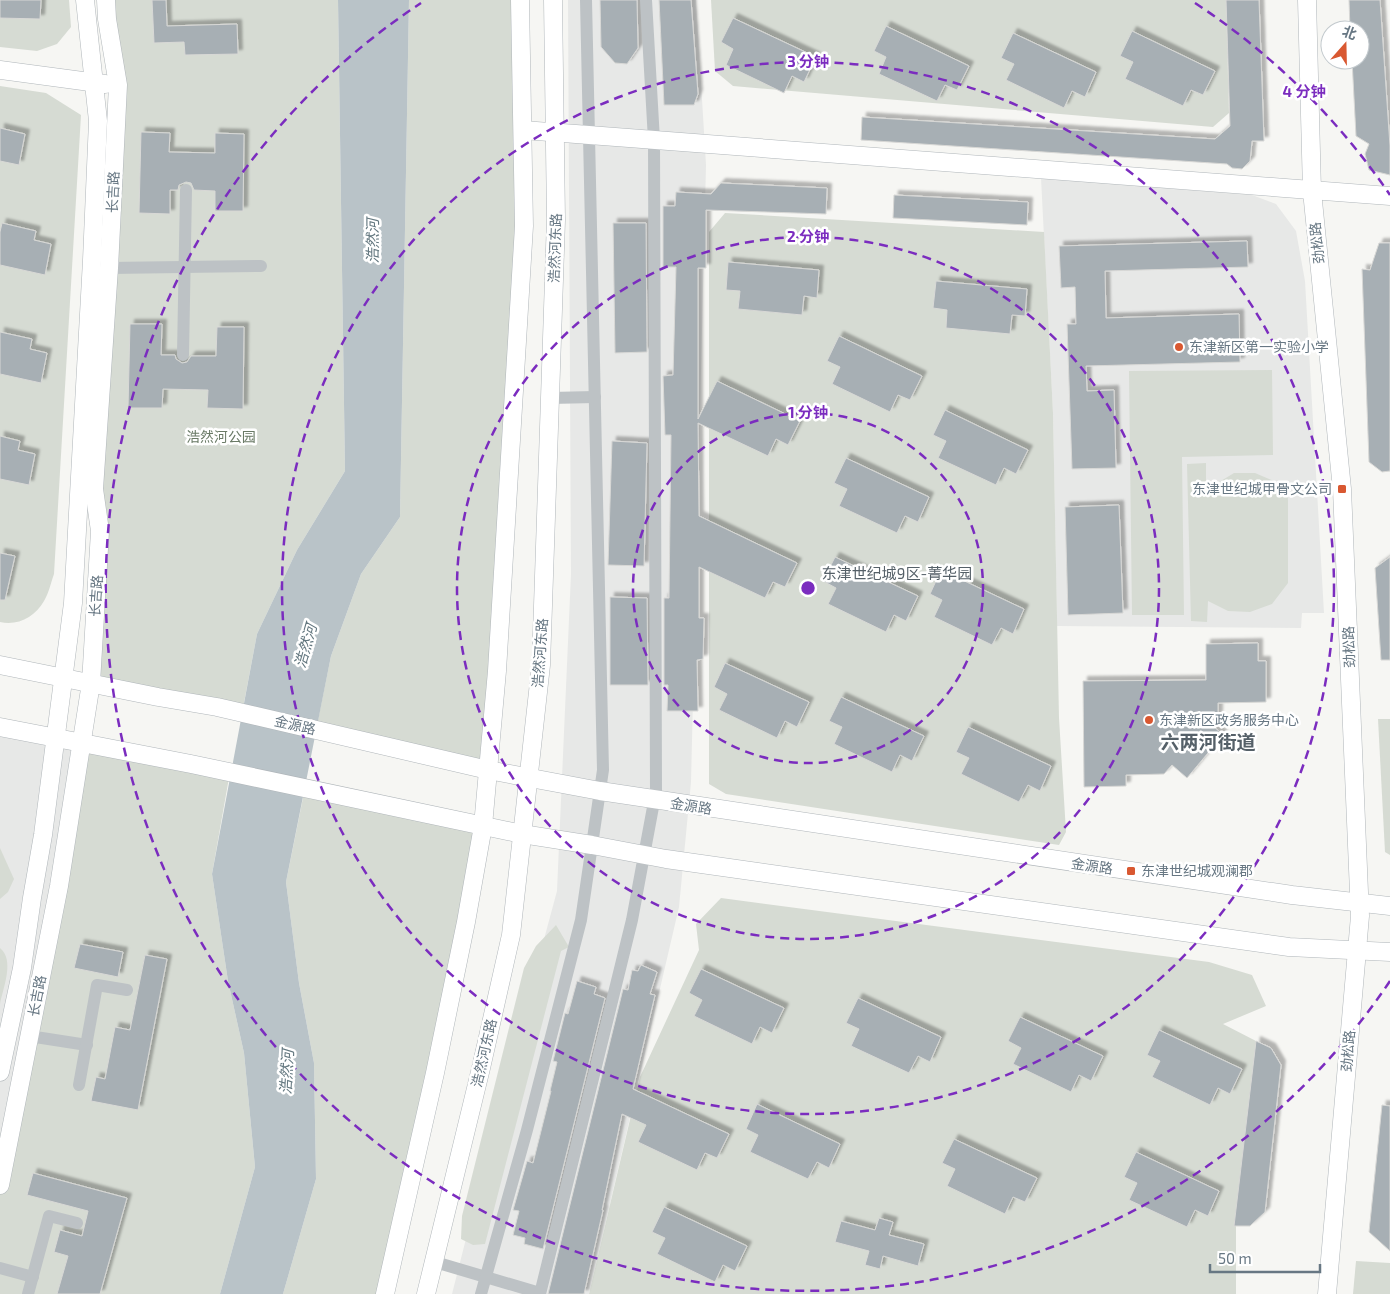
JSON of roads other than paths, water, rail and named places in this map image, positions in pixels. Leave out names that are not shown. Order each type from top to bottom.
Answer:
[{"type":"main road","name":"长吉路","points":[[0,1072],[22,968],[43,835],[73,603],[98,120],[95,82],[86,21],[86,0]]},
{"type":"main road","name":"长吉路","points":[[0,1185],[58,886],[91,683],[100,531],[94,489],[109,268],[118,85],[107,19],[106,0]]},
{"type":"main road","points":[[385,1294],[435,1073],[466,922],[483,826],[497,671],[524,226],[520,0]]},
{"type":"main road","name":"浩然河东路","points":[[426,1294],[511,935],[541,665],[556,220],[553,0]]},
{"type":"main road","name":"劲松路","points":[[1307,0],[1312,191],[1342,488],[1360,916],[1327,1294]]},
{"type":"main road","points":[[0,70],[118,85]]},
{"type":"main road","points":[[522,130],[1390,196]]},
{"type":"main road","name":"金源路","points":[[0,666],[217,707],[488,770],[600,791],[1273,893],[1390,906]]},
{"type":"main road","points":[[0,726],[143,754],[522,834],[644,855],[1289,947],[1390,952]]},
{"type":"street","points":[[481,1294],[528,1130],[581,920],[603,770],[586,0]]},
{"type":"street","points":[[435,1262],[540,1294],[632,920],[656,791],[654,140],[646,0]]},
{"type":"street","points":[[183,356],[186,190]]},
{"type":"street","points":[[109,268],[261,266]]},
{"type":"street","points":[[550,398],[595,397]]},
{"type":"street","points":[[79,1085],[97,985],[127,990]]},
{"type":"street","points":[[29,1036],[87,1045]]},
{"type":"street","points":[[28,1294],[50,1216],[77,1223]]},
{"type":"street","points":[[0,1268],[33,1277]]},
{"type":"water","name":"浩然河","points":[[338,0],[409,0],[400,517],[361,574],[331,656],[286,882],[299,983],[314,1063],[316,1179],[283,1294],[220,1294],[255,1167],[244,1053],[228,981],[212,874],[257,634],[297,550],[345,471]]},
{"type":"place","name":"东津新区第一实验小学","points":[[1179,347]]},
{"type":"place","name":"东津世纪城甲骨文公司","points":[[1342,489]]},
{"type":"place","name":"东津新区政务服务中心","points":[[1149,720]]},
{"type":"place","name":"东津世纪城观澜郡","points":[[1131,871]]},
{"type":"district","name":"东津世纪城9区-菁华园","points":[[897,574]]},
{"type":"district","name":"六两河街道","points":[[1208,742]]},
{"type":"park label","name":"浩然河公园","points":[[221,437]]}]
